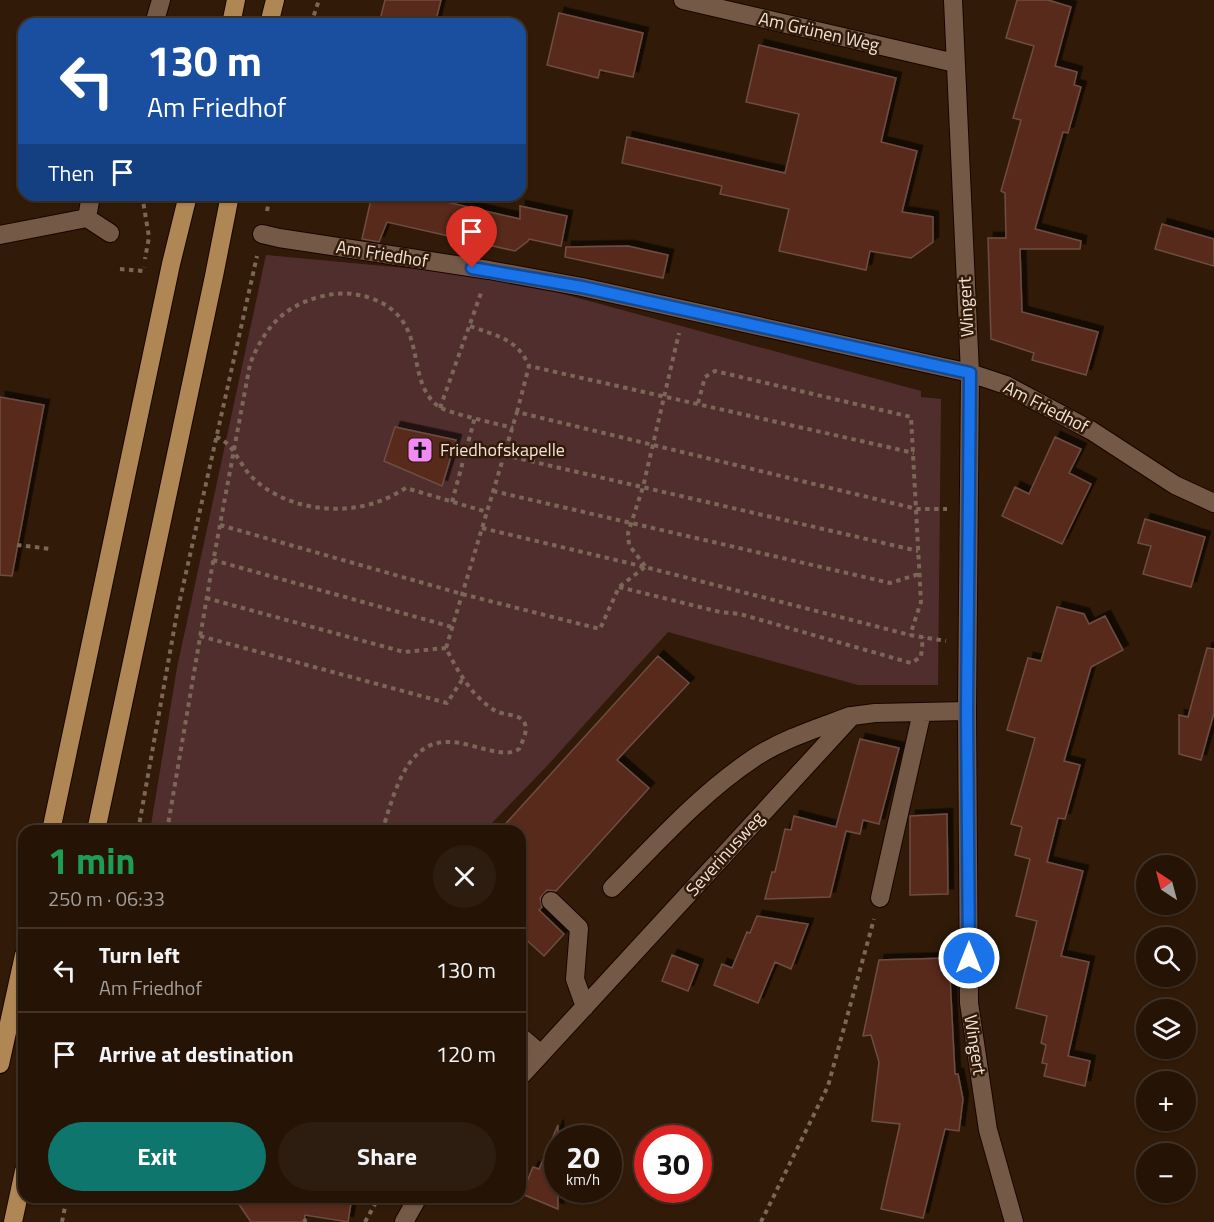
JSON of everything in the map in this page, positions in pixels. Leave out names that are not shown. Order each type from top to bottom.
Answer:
[{"type":"main road","points":[[232,18],[236,0]]},
{"type":"main road","points":[[270,18],[275,0]]},
{"type":"main road","points":[[52,825],[171,264],[187,201]]},
{"type":"main road","points":[[97,825],[229,201]]},
{"type":"main road","points":[[0,1064],[18,982]]},
{"type":"main road","points":[[13,1222],[18,1199]]},
{"type":"street","points":[[156,18],[161,0]]},
{"type":"street","name":"Am Grünen Weg","points":[[683,0],[955,63]]},
{"type":"street","name":"Wingert","points":[[953,0],[970,373],[967,643],[969,1003],[988,1130],[1014,1222]]},
{"type":"street","points":[[87,218],[90,201]]},
{"type":"street","points":[[0,235],[87,218],[110,232]]},
{"type":"street","name":"Am Friedhof","points":[[262,234],[582,287],[970,373],[1006,385],[1092,431],[1175,485],[1214,503]]},
{"type":"street","points":[[612,888],[703,797],[755,757],[806,732],[852,716],[967,711]]},
{"type":"street","points":[[880,898],[922,712]]},
{"type":"street","name":"Severinusweg","points":[[526,1070],[852,716]]},
{"type":"street","points":[[551,901],[579,928],[575,979],[585,1007]]},
{"type":"street","points":[[526,1041],[541,1054]]},
{"type":"street","points":[[404,1222],[415,1203]]},
{"type":"path","points":[[313,18],[318,0]]},
{"type":"path","points":[[120,269],[143,271],[149,237],[143,201]]},
{"type":"path","points":[[139,825],[177,612],[262,234]]},
{"type":"path","points":[[440,408],[489,270]]},
{"type":"path","points":[[168,825],[206,598],[250,363],[260,340],[280,316],[306,300],[335,292],[359,294],[388,305],[400,318],[412,340],[425,393],[440,408],[513,428]]},
{"type":"path","points":[[645,567],[629,545],[628,533],[643,487],[685,311]]},
{"type":"path","points":[[384,825],[405,770],[417,753],[432,744],[447,741],[506,753],[519,749],[526,727],[520,718],[495,711],[462,680],[446,648],[530,366],[521,350],[502,338],[470,326]]},
{"type":"path","points":[[530,366],[914,453]]},
{"type":"path","points":[[698,403],[705,377],[715,371],[911,417],[921,602],[910,635]]},
{"type":"path","points":[[517,412],[917,509],[936,510],[969,506]]},
{"type":"path","points":[[452,502],[475,417]]},
{"type":"path","points":[[216,437],[223,440],[234,451],[247,471],[261,486],[288,500],[345,509],[377,502],[406,488],[487,512]]},
{"type":"path","points":[[504,455],[918,551]]},
{"type":"path","points":[[493,491],[890,583],[920,574]]},
{"type":"path","points":[[220,525],[462,594],[600,629],[619,587],[645,567]]},
{"type":"path","points":[[482,528],[910,635],[967,643]]},
{"type":"path","points":[[17,545],[51,549]]},
{"type":"path","points":[[213,560],[452,627]]},
{"type":"path","points":[[619,587],[720,612],[740,614],[911,663],[921,657],[923,637]]},
{"type":"path","points":[[206,598],[404,652],[446,648]]},
{"type":"path","points":[[200,636],[447,703],[462,680]]},
{"type":"path","points":[[761,1222],[828,1086],[880,898]]},
{"type":"path","points":[[62,1222],[66,1203]]},
{"type":"path","points":[[365,1222],[376,1203]]},
{"type":"shaded area","points":[[266,255],[501,277],[921,391],[921,397],[941,399],[938,685],[858,685],[668,632],[546,767],[490,825],[151,825],[177,668]]},
{"type":"building","points":[[385,0],[441,0],[436,18],[380,18]]},
{"type":"building","points":[[1017,0],[1048,0],[1071,7],[1055,66],[1077,72],[1074,85],[1081,87],[1068,133],[1063,132],[1035,229],[1081,241],[1080,249],[1020,249],[1022,312],[1098,332],[1086,375],[1032,360],[1034,353],[991,339],[988,238],[1006,238],[1005,193],[1001,191],[1021,120],[1013,118],[1034,46],[1006,38]]},
{"type":"building","points":[[559,13],[643,33],[633,77],[600,70],[598,78],[547,65]]},
{"type":"building","points":[[759,45],[896,78],[881,142],[917,151],[902,212],[933,217],[933,242],[911,258],[870,251],[866,270],[779,251],[789,209],[720,194],[722,186],[622,163],[627,137],[785,173],[799,114],[746,102]]},
{"type":"building","points":[[371,201],[443,201],[520,219],[520,206],[567,216],[561,246],[529,239],[515,251],[387,222],[379,242],[362,239]]},
{"type":"building","points":[[1162,224],[1214,239],[1214,266],[1155,249]]},
{"type":"building","points":[[628,246],[668,255],[663,278],[565,257],[566,247]]},
{"type":"building","points":[[0,397],[44,405],[12,576],[0,575]]},
{"type":"building","name":"Friedhofskapelle","points":[[395,427],[456,440],[442,486],[384,461]]},
{"type":"building","points":[[1055,437],[1081,449],[1069,473],[1091,484],[1062,544],[1002,516],[1015,487],[1029,494]]},
{"type":"building","points":[[1145,519],[1205,537],[1191,587],[1143,574],[1151,546],[1138,543]]},
{"type":"building","points":[[1057,607],[1084,614],[1089,624],[1105,616],[1123,650],[1091,667],[1064,761],[1080,765],[1065,819],[1058,818],[1047,862],[1083,871],[1061,956],[1089,962],[1068,1056],[1090,1061],[1085,1086],[1044,1076],[1047,1064],[1042,1063],[1046,1045],[1041,1043],[1047,1016],[1016,1008],[1037,921],[1016,916],[1030,859],[1015,855],[1022,827],[1011,824],[1035,738],[1007,730],[1028,658],[1041,661]]},
{"type":"building","points":[[1207,648],[1214,649],[1214,713],[1201,760],[1179,754],[1179,715],[1188,717]]},
{"type":"building","points":[[658,656],[689,683],[617,760],[649,788],[556,891],[547,890],[540,898],[542,907],[539,910],[564,934],[544,956],[526,940],[526,825],[504,825]]},
{"type":"building","points":[[860,739],[899,748],[879,824],[863,820],[860,834],[846,831],[830,897],[765,899],[772,872],[775,872],[785,829],[791,830],[794,816],[836,827]]},
{"type":"building","points":[[947,814],[948,894],[910,895],[910,816]]},
{"type":"building","points":[[757,916],[808,924],[791,969],[775,962],[758,1003],[714,985],[722,964],[732,968],[747,932],[750,933]]},
{"type":"building","points":[[672,955],[698,965],[688,991],[662,981]]},
{"type":"building","points":[[949,958],[955,1074],[958,1074],[963,1099],[959,1131],[945,1129],[923,1218],[881,1209],[900,1124],[872,1121],[879,1062],[871,1035],[863,1036],[879,960]]},
{"type":"building","points":[[544,1157],[544,1203],[558,1203],[558,1209],[526,1196],[526,1184],[533,1167],[539,1169]]},
{"type":"building","points":[[238,1203],[351,1203],[348,1222],[305,1215],[304,1222],[251,1222]]},
{"type":"place","name":"Friedhofskapelle","points":[[420,450]]},
{"type":"route","points":[[472,268],[582,287],[970,373],[967,711],[969,958]]}]
